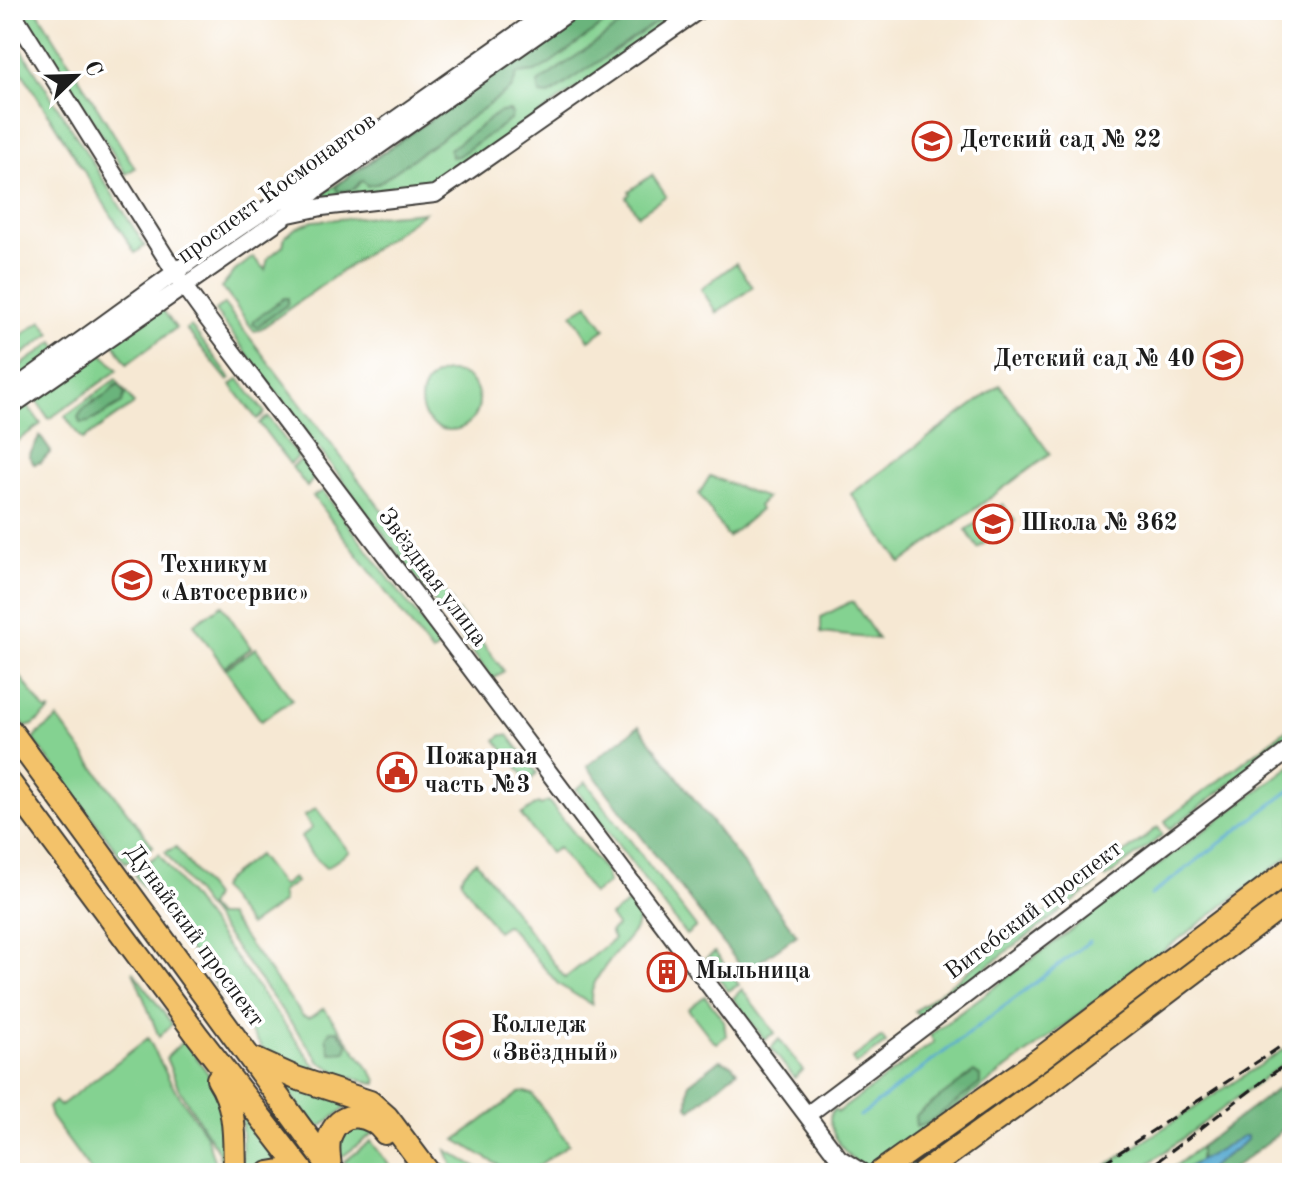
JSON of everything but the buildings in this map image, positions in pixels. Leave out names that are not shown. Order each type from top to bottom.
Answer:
[{"type":"main road","name":"Дунайский проспект","points":[[10,730],[332,1171]]},
{"type":"main road","points":[[10,783],[304,1173]]},
{"type":"main road","points":[[879,1173],[1041,1058],[1292,868]]},
{"type":"main road","points":[[923,1173],[1292,898]]},
{"type":"main road","points":[[197,1035],[205,1060],[224,1089],[231,1107],[235,1173]]},
{"type":"main road","points":[[249,1057],[296,1078],[370,1102],[387,1117],[429,1173]]},
{"type":"main road","points":[[332,1171],[328,1146],[331,1133],[342,1120],[358,1116],[378,1123],[415,1173]]},
{"type":"main road","points":[[269,1173],[294,1173]]},
{"type":"street","name":"Звёздная улица","points":[[11,10],[179,279],[807,1115],[840,1166]]},
{"type":"street","name":"проспект Космонавтов","points":[[10,407],[179,279],[551,10]]},
{"type":"street","name":"проспект Космонавтов","points":[[10,392],[179,279],[288,214],[316,190],[572,10]]},
{"type":"street","points":[[288,214],[435,194],[699,10]]},
{"type":"street","name":"Витебский проспект","points":[[807,1115],[1292,748]]},
{"type":"street","points":[[840,1166],[863,1173]]},
{"type":"green space","points":[[23,10],[37,10],[135,168],[126,174]]},
{"type":"green space","points":[[583,10],[687,10],[435,188],[320,200],[319,197]]},
{"type":"green space","points":[[587,10],[623,10],[549,64],[535,72],[517,74],[512,88],[379,183],[367,186],[362,180],[354,189],[338,192],[336,187],[339,184]]},
{"type":"green space","points":[[642,10],[675,10],[549,95],[540,94],[538,83]]},
{"type":"green space","points":[[10,31],[145,246],[135,253],[10,53]]},
{"type":"green space","points":[[506,111],[512,114],[510,120],[458,156],[451,157],[450,149],[498,113]]},
{"type":"green space","points":[[652,175],[666,196],[638,215],[626,197],[629,191]]},
{"type":"green space","points":[[425,212],[259,330],[254,331],[222,287],[235,271],[253,257],[265,270],[268,258],[283,246],[285,236],[313,221]]},
{"type":"green space","points":[[736,263],[753,287],[717,313],[701,289]]},
{"type":"green space","points":[[288,298],[288,304],[257,327],[253,324],[254,320]]},
{"type":"green space","points":[[224,304],[453,603],[442,612],[215,311]]},
{"type":"green space","points":[[588,304],[605,329],[589,340],[572,314]]},
{"type":"green space","points":[[162,309],[176,328],[127,364],[113,342]]},
{"type":"green space","points":[[42,321],[51,334],[10,363],[10,343]]},
{"type":"green space","points":[[191,326],[231,379],[228,381],[186,329]]},
{"type":"green space","points":[[54,342],[59,351],[10,384],[10,373]]},
{"type":"green space","points":[[100,351],[118,370],[49,419],[35,398]]},
{"type":"green space","points":[[450,372],[461,374],[470,381],[477,390],[477,412],[470,421],[461,428],[450,430],[439,428],[430,421],[423,412],[421,401],[423,390],[430,381],[439,374]]},
{"type":"green space","points":[[116,379],[134,404],[82,440],[65,416]],"holes":[[[115,385],[122,403],[95,419],[93,401],[105,397]]]},
{"type":"green space","points":[[239,379],[265,413],[257,419],[231,385]]},
{"type":"green space","points":[[118,384],[125,393],[122,403],[89,422],[80,423],[78,417],[85,408]]},
{"type":"green space","points":[[1000,385],[1050,454],[901,563],[851,494]]},
{"type":"green space","points":[[26,403],[41,424],[10,446],[10,414]]},
{"type":"green space","points":[[268,417],[298,457],[290,464],[259,423]]},
{"type":"green space","points":[[40,436],[51,452],[41,462],[34,464],[29,456]]},
{"type":"green space","points":[[301,460],[314,478],[307,487],[292,467]]},
{"type":"green space","points":[[710,476],[766,498],[758,506],[760,510],[728,537],[699,494]]},
{"type":"green space","points":[[323,491],[440,646],[432,653],[313,496]]},
{"type":"green space","points":[[1003,504],[1015,521],[978,548],[966,530]]},
{"type":"green space","points":[[850,602],[878,639],[821,633],[821,617]]},
{"type":"green space","points":[[222,605],[251,648],[224,667],[194,624]]},
{"type":"green space","points":[[458,611],[504,671],[493,679],[447,619]]},
{"type":"green space","points":[[256,648],[292,700],[261,721],[225,669]]},
{"type":"green space","points":[[10,663],[46,711],[51,710],[33,725],[25,727],[10,707]]},
{"type":"green space","points":[[58,719],[153,846],[133,860],[125,862],[34,740]]},
{"type":"green space","points":[[639,726],[797,935],[745,972],[587,766]]},
{"type":"green space","points":[[1287,729],[1292,737],[1170,829],[1165,821]]},
{"type":"green space","points":[[508,735],[537,773],[529,782],[496,740]]},
{"type":"green space","points":[[1292,765],[1292,854],[937,1121],[875,1164],[859,1164],[846,1152],[832,1130],[830,1122],[834,1109],[838,1112],[934,1042],[930,1035]]},
{"type":"green space","points":[[586,782],[696,927],[686,935],[576,789]]},
{"type":"green space","points":[[548,801],[605,871],[608,883],[593,894],[558,848],[550,853],[521,815],[538,803],[541,805]]},
{"type":"green space","points":[[316,808],[349,852],[326,868],[311,854],[301,837],[312,828],[304,816]]},
{"type":"green space","points":[[1158,827],[1163,835],[1106,878],[1101,872]]},
{"type":"green space","points":[[176,847],[213,896],[208,907],[216,916],[228,916],[303,1016],[309,1018],[324,1008],[377,1084],[345,1076],[320,1062],[165,852]]},
{"type":"green space","points":[[159,854],[313,1063],[334,1078],[379,1096],[400,1114],[396,1117],[290,1070],[266,1053],[135,876],[139,868]]},
{"type":"green space","points":[[258,855],[282,886],[293,878],[296,882],[281,892],[283,902],[249,926],[220,888],[225,880]]},
{"type":"green space","points":[[476,861],[565,978],[614,939],[610,932],[617,926],[610,916],[630,902],[634,903],[639,914],[637,926],[599,975],[591,995],[592,1005],[558,984],[510,928],[506,925],[497,931],[461,881],[462,875]]},
{"type":"green space","points":[[1092,878],[1097,884],[920,1017],[915,1011]]},
{"type":"green space","points":[[1292,879],[1292,887],[1023,1090],[907,1173],[895,1173]]},
{"type":"green space","points":[[715,952],[739,985],[728,991],[705,959]]},
{"type":"green space","points":[[133,971],[172,1024],[159,1037]]},
{"type":"green space","points":[[742,989],[775,1033],[764,1039],[733,998]]},
{"type":"green space","points":[[705,996],[724,1021],[726,1036],[717,1043],[688,1009]]},
{"type":"green space","points":[[337,1030],[348,1044],[346,1052],[331,1053],[326,1038],[330,1031]]},
{"type":"green space","points":[[882,1037],[886,1043],[856,1065],[852,1059]]},
{"type":"green space","points":[[148,1038],[171,1083],[206,1135],[218,1173],[92,1173],[51,1117],[48,1107],[55,1101],[60,1106]]},
{"type":"green space","points":[[779,1039],[803,1070],[794,1078],[771,1048]]},
{"type":"green space","points":[[184,1040],[222,1093],[224,1173],[218,1151],[178,1087],[166,1058]]},
{"type":"green space","points":[[1292,1044],[1292,1057],[1136,1173],[1095,1173]]},
{"type":"green space","points":[[720,1060],[731,1064],[737,1071],[691,1110],[688,1107],[689,1084]]},
{"type":"green space","points":[[974,1072],[980,1076],[980,1084],[928,1123],[916,1127],[915,1116]]},
{"type":"green space","points":[[1292,1078],[1292,1119],[1277,1135],[1227,1173],[1203,1173],[1243,1143],[1200,1161],[1200,1147]]},
{"type":"green space","points":[[287,1086],[347,1102],[347,1107],[322,1126],[316,1127],[286,1089]]},
{"type":"green space","points":[[519,1093],[532,1094],[569,1144],[529,1172],[510,1172],[456,1140]]},
{"type":"green space","points":[[245,1117],[276,1155],[267,1166],[242,1173],[242,1119]]},
{"type":"green space","points":[[347,1125],[376,1131],[338,1160],[334,1152]]},
{"type":"green space","points":[[371,1141],[395,1173],[352,1173],[344,1162]]},
{"type":"green space","points":[[1200,1147],[1200,1161],[1178,1173],[1166,1173]]},
{"type":"green space","points":[[447,1150],[487,1173],[455,1173]]},
{"type":"water","points":[[1247,1136],[1247,1140],[1203,1173],[1178,1173]]},
{"type":"waterway","points":[[1151,895],[1292,789]]},
{"type":"waterway","points":[[860,1116],[1090,941]]},
{"type":"railway","points":[[1088,1173],[1292,1039]]},
{"type":"railway","points":[[1142,1173],[1292,1059]]},
{"type":"place","name":"Детский сад № 22","points":[[932,141]]},
{"type":"place","name":"Детский сад № 40","points":[[1223,360]]},
{"type":"place","name":"Школа № 362","points":[[993,524]]},
{"type":"place","name":"Техникум «Автосервис»","points":[[132,580]]},
{"type":"place","name":"Пожарная часть №3","points":[[397,772]]},
{"type":"place","name":"Мыльница","points":[[667,972]]},
{"type":"place","name":"Колледж «Звёздный»","points":[[463,1040]]}]
